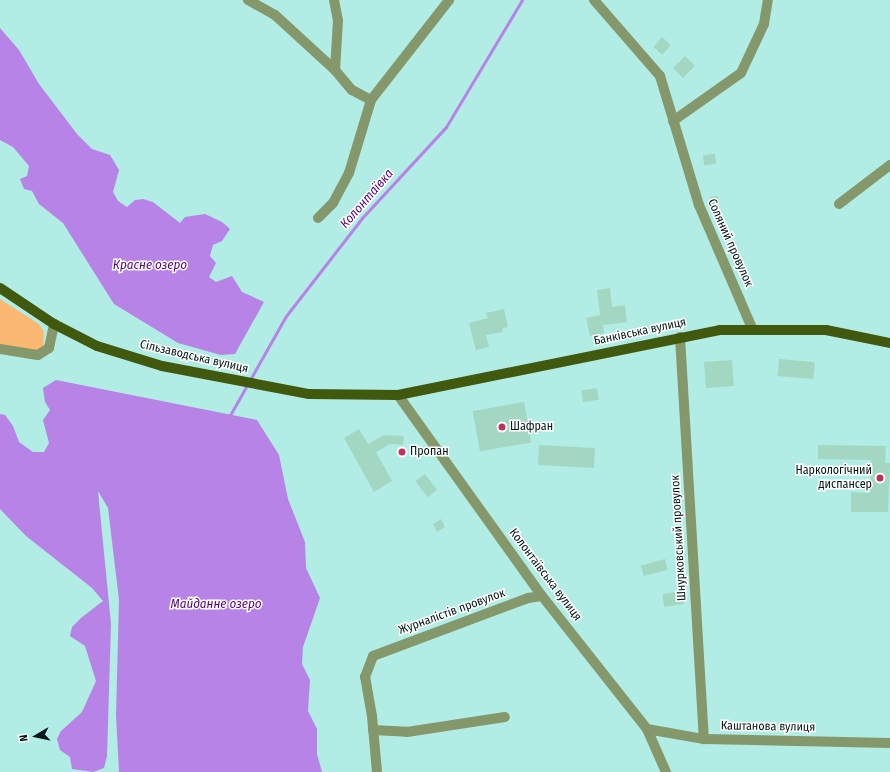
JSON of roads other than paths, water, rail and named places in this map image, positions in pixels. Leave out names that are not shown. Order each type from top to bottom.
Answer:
[{"type":"main road","name":"Сільзаводська вулиця","points":[[0,288],[54,324],[97,346],[162,366],[309,394],[398,395]]},
{"type":"main road","name":"Банківська вулиця","points":[[398,395],[720,330],[752,328],[826,330],[890,343]]},
{"type":"street","points":[[248,0],[275,15],[335,70],[352,90],[371,100]]},
{"type":"street","points":[[334,0],[338,20],[335,70]]},
{"type":"street","points":[[318,218],[333,203],[349,173],[371,100],[449,0]]},
{"type":"street","name":"Соляний провулок","points":[[594,0],[660,76],[708,231],[732,277],[752,328]]},
{"type":"street","points":[[673,121],[741,73],[764,24],[768,0]]},
{"type":"street","points":[[839,204],[890,165]]},
{"type":"street","points":[[0,349],[38,355],[49,348],[54,324]]},
{"type":"street","name":"Шнурковський провулок","points":[[680,337],[704,739]]},
{"type":"street","name":"Колонтаївська вулиця","points":[[398,395],[542,596],[647,729],[666,772]]},
{"type":"street","name":"Журналістів провулок","points":[[374,730],[365,677],[373,656],[528,598],[542,596]]},
{"type":"street","points":[[376,772],[374,730],[407,732],[505,716]]},
{"type":"street","name":"Каштанова вулиця","points":[[647,729],[704,739],[890,743]]},
{"type":"water","name":"Красне озеро","points":[[0,28],[19,50],[39,84],[77,134],[92,149],[110,155],[119,170],[113,192],[118,201],[127,207],[135,200],[143,199],[153,202],[180,223],[185,217],[205,214],[222,222],[230,229],[222,241],[213,245],[210,256],[216,263],[209,277],[216,282],[232,276],[242,292],[264,302],[235,354],[221,355],[178,343],[114,304],[63,223],[39,204],[32,191],[24,189],[20,179],[27,176],[29,166],[13,147],[0,140]]},
{"type":"water","name":"Майданне озеро","points":[[56,380],[257,420],[279,455],[288,499],[305,542],[306,568],[320,598],[303,647],[302,664],[310,680],[308,711],[317,729],[317,754],[322,772],[119,772],[116,715],[119,600],[108,508],[98,491],[111,624],[107,756],[104,768],[93,772],[72,769],[70,757],[60,750],[57,739],[61,731],[82,712],[96,681],[85,646],[70,636],[72,627],[103,601],[92,588],[26,536],[0,509],[0,414],[5,415],[13,426],[19,442],[33,452],[44,452],[49,443],[43,420],[50,410],[45,402],[43,388]]},
{"type":"waterway","name":"Колонтаївка","points":[[229,417],[286,316],[362,218],[446,127],[522,0]]},
{"type":"place","name":"Шафран","points":[[502,427]]},
{"type":"place","name":"Пропан","points":[[402,452]]},
{"type":"place","name":"Наркологічний диспансер","points":[[880,478]]}]
